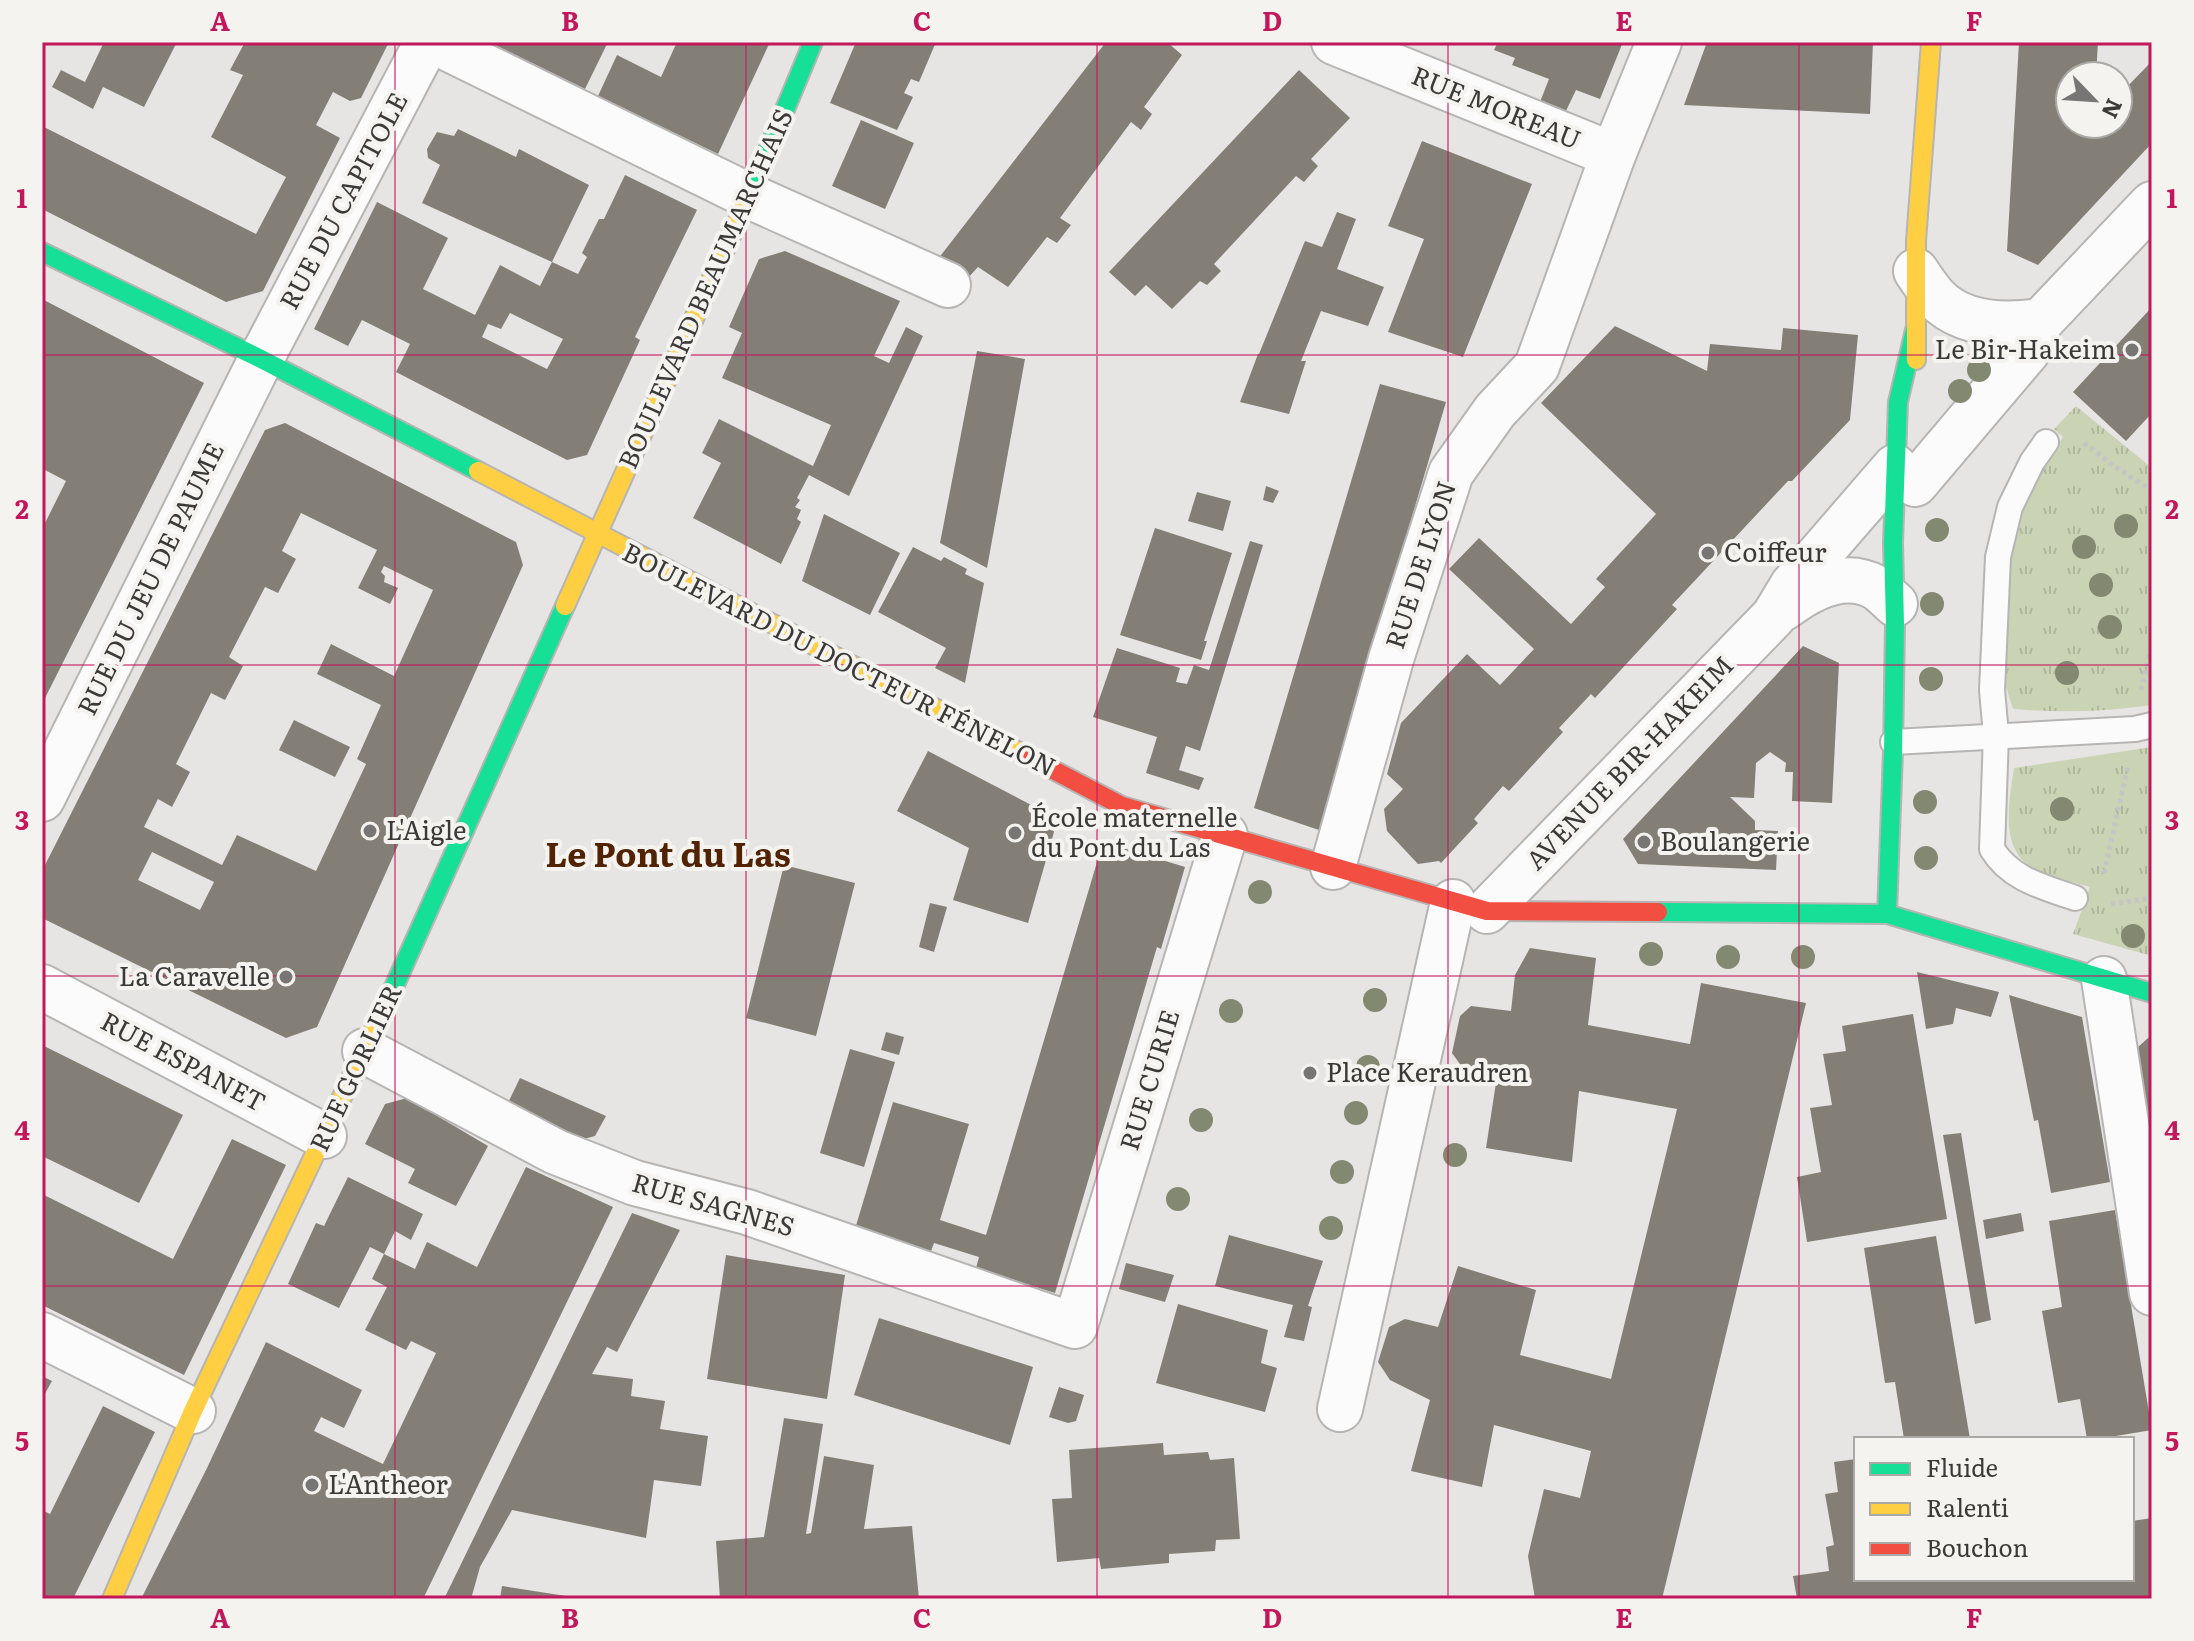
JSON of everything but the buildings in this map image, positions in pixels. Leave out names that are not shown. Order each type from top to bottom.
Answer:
[{"type":"street","name":"RUE DU CAPITOLE","points":[[261,359],[427,42]]},
{"type":"street","points":[[435,42],[749,196],[948,285]]},
{"type":"street","name":"BOULEVARD BEAUMARCHAIS","points":[[597,535],[749,196],[813,42]]},
{"type":"street","name":"RUE MOREAU","points":[[1334,42],[1613,155]]},
{"type":"street","name":"RUE DE LYON","points":[[1333,867],[1391,659],[1451,473],[1495,411],[1537,366],[1613,155],[1659,42]]},
{"type":"street","points":[[1918,401],[1916,271],[1931,42]]},
{"type":"street","name":"AVENUE BIR-HAKEIM","points":[[1774,616],[1792,586],[1910,476],[2027,352],[2041,321],[2152,204]]},
{"type":"street","name":"BOULEVARD DU DOCTEUR FÉNELON","points":[[42,252],[261,359],[1122,806],[1470,907],[1887,914],[2152,993]]},
{"type":"street","points":[[1916,271],[1937,299],[1985,323],[2041,321]]},
{"type":"street","points":[[1887,914],[1893,742],[1893,543],[1910,476],[1898,402],[1915,330]]},
{"type":"street","name":"RUE DU JEU DE PAUME","points":[[42,799],[261,359]]},
{"type":"street","name":"RUE GORLIER","points":[[112,1599],[193,1411],[365,1051],[597,535]]},
{"type":"street","points":[[1895,604],[1912,538]]},
{"type":"street","name":"AVENUE BIR-HAKEIM","points":[[1470,907],[1774,616],[1801,595],[1824,584],[1851,580],[1875,587],[1895,604]]},
{"type":"street","name":"RUE CURIE","points":[[1075,1326],[1225,835]]},
{"type":"street","points":[[1340,1409],[1470,907]]},
{"type":"street","points":[[2093,976],[2152,1293]]},
{"type":"street","name":"RUE ESPANET","points":[[42,987],[324,1136]]},
{"type":"street","name":"RUE SAGNES","points":[[365,1051],[556,1152],[622,1178],[747,1212],[1075,1326]]},
{"type":"street","points":[[42,1335],[193,1411]]},
{"type":"lane","points":[[2046,442],[2032,462],[2010,507],[1998,557],[1992,690],[1996,735],[1992,849],[2012,873],[2075,898]]},
{"type":"lane","points":[[1893,742],[2135,729],[2152,725]]},
{"type":"path","points":[[2080,439],[2152,491]]},
{"type":"path","points":[[2104,873],[2129,765]]},
{"type":"path","points":[[2093,976],[2110,904],[2106,896]]},
{"type":"path","points":[[2110,904],[2152,898]]},
{"type":"green space","points":[[2076,406],[2152,468],[2152,705],[2082,711],[2013,709],[2004,681],[2010,562],[2023,512],[2041,470],[2063,437],[2054,429]]},
{"type":"green space","points":[[2152,747],[2152,956],[2073,934],[2090,887],[2047,874],[2026,863],[2013,843],[2009,818],[2014,768]]},
{"type":"traffic: fast","points":[[749,196],[813,42]]},
{"type":"traffic: fast","points":[[42,252],[261,359],[478,471]]},
{"type":"traffic: fast","points":[[1887,914],[1893,752],[1893,543],[1898,402],[1915,330]]},
{"type":"traffic: fast","points":[[389,998],[565,606]]},
{"type":"traffic: fast","points":[[1658,912],[1887,914],[2152,993]]},
{"type":"traffic: slow","points":[[1916,360],[1916,241],[1931,42]]},
{"type":"traffic: slow","points":[[565,606],[749,196]]},
{"type":"traffic: slow","points":[[478,471],[1023,754]]},
{"type":"traffic: slow","points":[[112,1599],[193,1411],[389,998]]},
{"type":"traffic: jam","points":[[1023,754],[1122,806],[1487,911],[1658,912]]},
{"type":"place","name":"Le Bir-Hakeim","points":[[2132,350]]},
{"type":"place","name":"Coiffeur","points":[[1708,553]]},
{"type":"place","name":"L'Aigle","points":[[370,831]]},
{"type":"place","name":"École maternelle du Pont du Las","points":[[1015,833]]},
{"type":"place","name":"Boulangerie","points":[[1644,842]]},
{"type":"place","name":"La Caravelle","points":[[286,977]]},
{"type":"place","name":"Place Keraudren","points":[[1310,1073]]},
{"type":"place","name":"L'Antheor","points":[[312,1485]]},
{"type":"district","name":"Le Pont du Las","points":[[668,855]]}]
